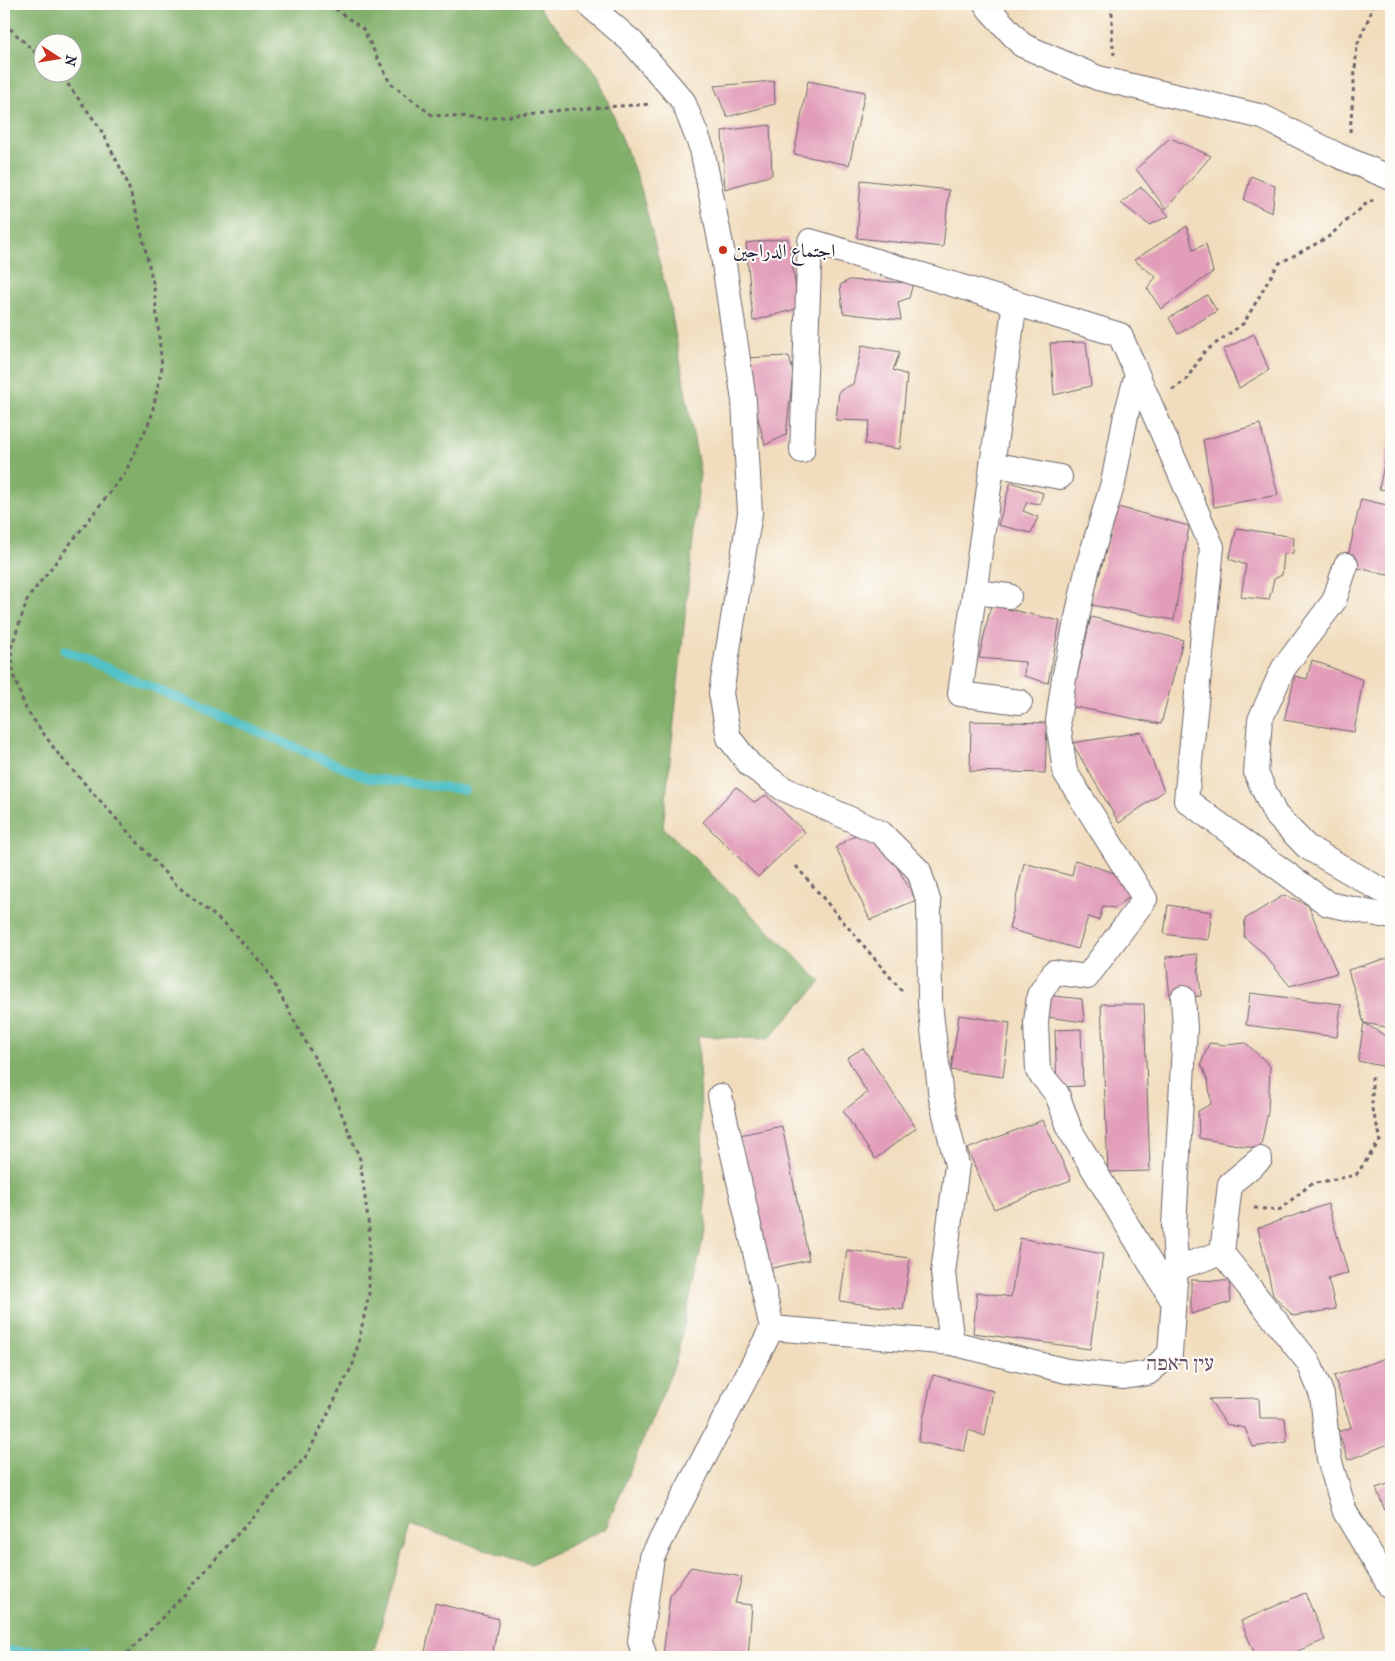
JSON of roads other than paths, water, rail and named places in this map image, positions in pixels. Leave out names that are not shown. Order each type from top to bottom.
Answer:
[{"type":"street","points":[[588,4],[632,42],[683,101],[702,149],[722,250],[744,401],[750,513],[721,693],[729,738],[750,765],[776,784],[881,833],[919,871],[929,903],[930,1004],[941,1098],[957,1165],[943,1273],[952,1343]]},
{"type":"street","points":[[986,4],[1022,45],[1098,78],[1263,117],[1348,160],[1391,178]]},
{"type":"street","points":[[802,451],[810,241],[1120,335],[1212,548],[1186,800],[1328,904],[1391,917]]},
{"type":"street","points":[[1015,302],[960,694],[1020,702]]},
{"type":"street","points":[[1137,374],[1126,415],[1113,483],[1088,566],[1064,678],[1058,721],[1065,772],[1145,899],[1086,977],[1054,972],[1039,996],[1036,1023],[1038,1071],[1057,1094],[1070,1130],[1173,1301]]},
{"type":"street","points":[[992,464],[1060,477]]},
{"type":"street","points":[[1346,565],[1334,601],[1283,669],[1260,720],[1256,772],[1275,814],[1307,847],[1391,894]]},
{"type":"street","points":[[974,592],[1008,596]]},
{"type":"street","points":[[772,1328],[952,1343],[1067,1371],[1124,1377],[1148,1373],[1170,1354],[1176,1268],[1174,1226],[1184,1028],[1183,998]]},
{"type":"street","points":[[645,1657],[640,1641],[652,1557],[772,1328],[720,1096]]},
{"type":"street","points":[[1260,1158],[1230,1184],[1222,1253],[1308,1363],[1322,1396],[1329,1459],[1345,1512],[1391,1588]]},
{"type":"street","points":[[1176,1268],[1222,1253]]},
{"type":"waterway","points":[[64,650],[368,778],[465,790]]},
{"type":"waterway","points":[[4,1651],[86,1652]]},
{"type":"place","name":"اجتماع الدراجين","points":[[723,250]]},
{"type":"district","name":"עין ראפה","points":[[1180,1363]]}]
